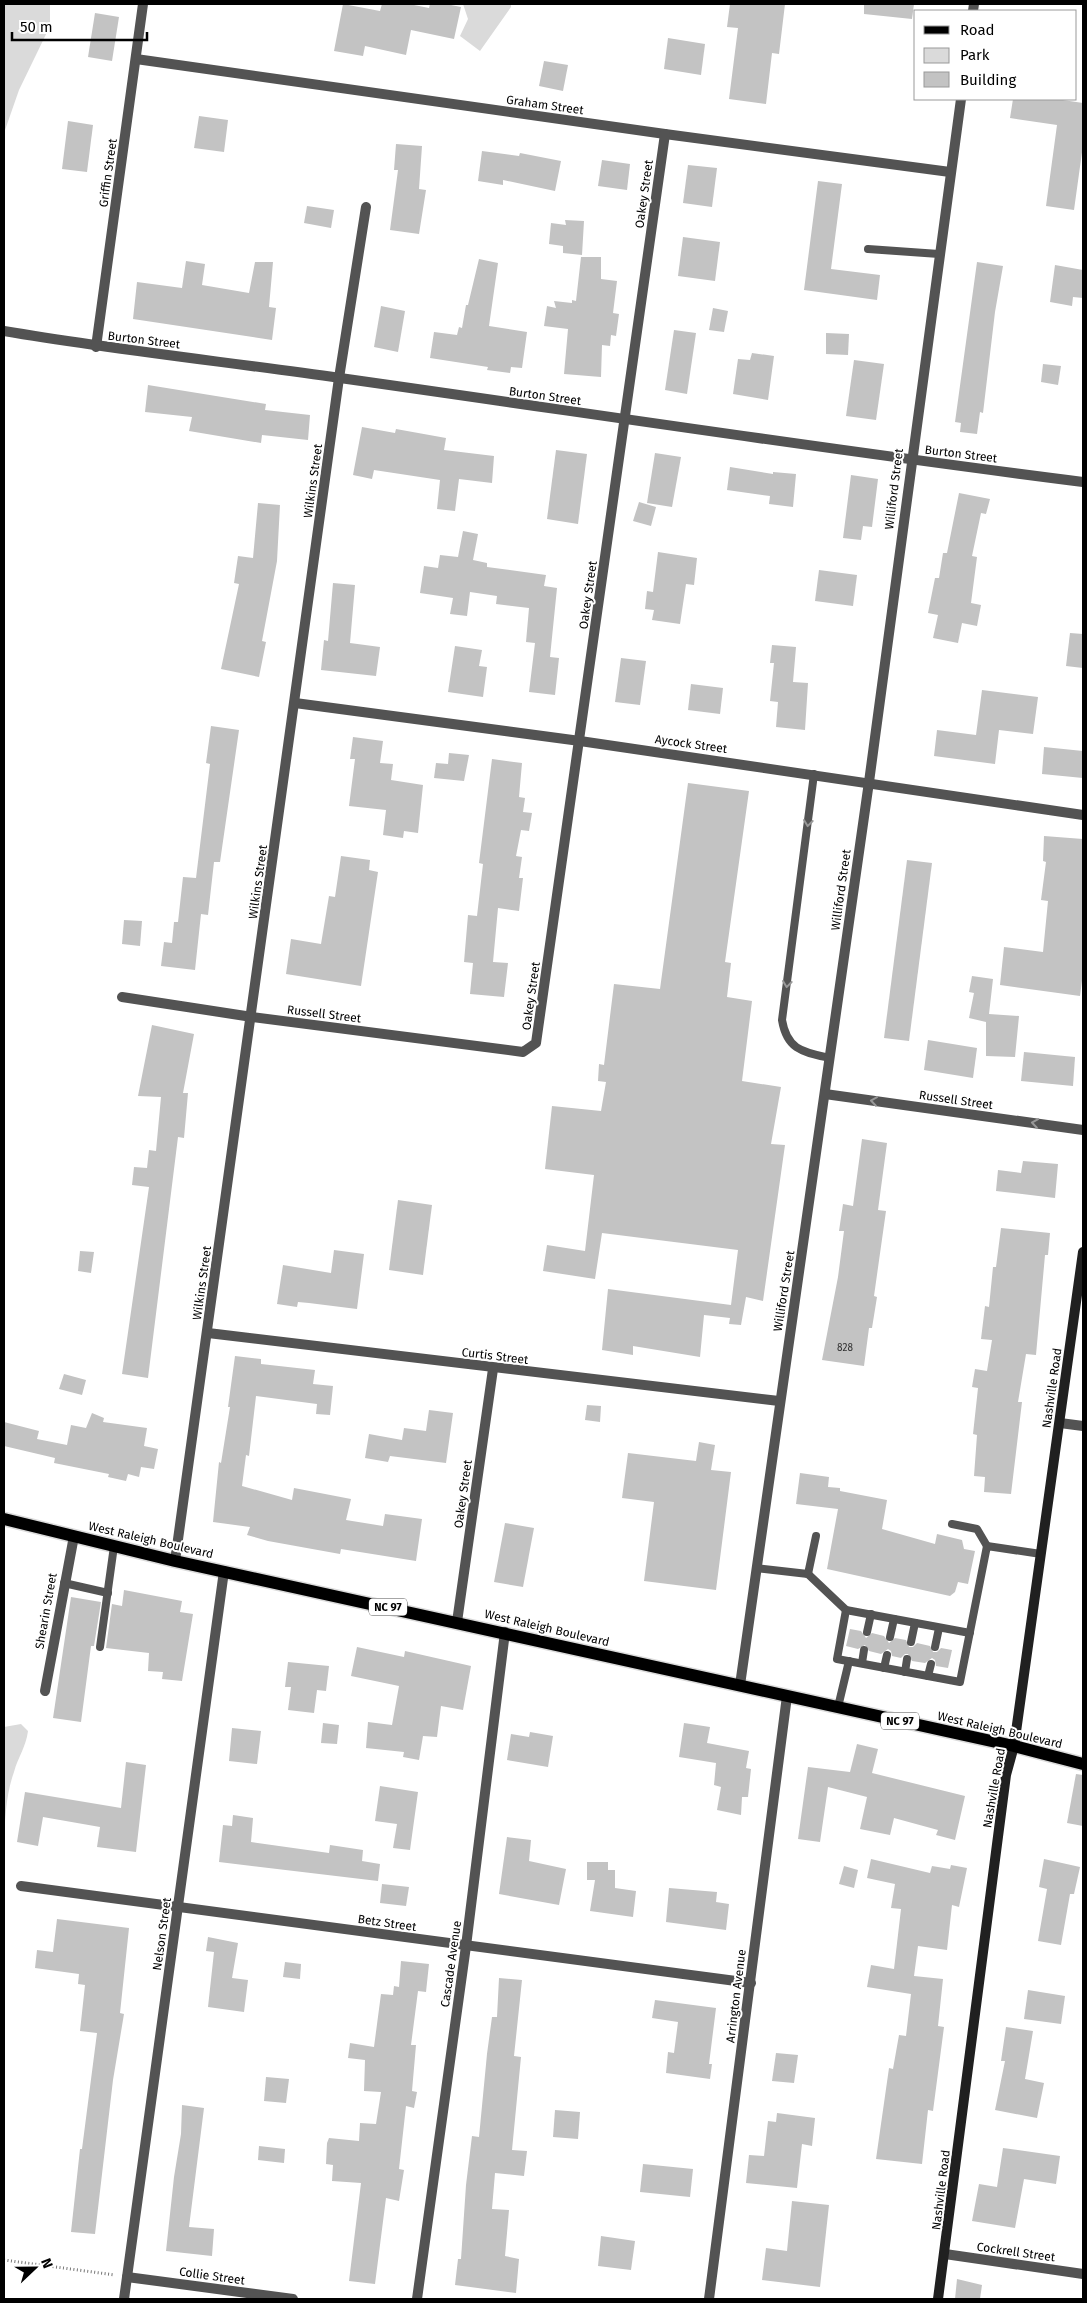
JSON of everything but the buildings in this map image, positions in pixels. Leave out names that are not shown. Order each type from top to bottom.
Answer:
[{"type":"main road","name":"Nashville Road","points":[[938,2299],[1006,1774],[1014,1746],[1083,1252]]},
{"type":"main road","name":"West Raleigh Boulevard","points":[[4,1519],[176,1561],[505,1632],[1014,1746],[1083,1764]]},
{"type":"street","name":"Griffin Street","points":[[96,347],[143,4]]},
{"type":"street","name":"Graham Street","points":[[136,59],[665,134],[950,172]]},
{"type":"street","name":"Williford Street","points":[[740,1685],[779,1401],[869,782],[961,100]]},
{"type":"street","name":"Oakey Street","points":[[523,1052],[536,1043],[626,420],[665,134]]},
{"type":"street","name":"Wilkins Street","points":[[176,1561],[339,378],[366,207]]},
{"type":"street","name":"Burton Street","points":[[4,331],[96,347],[339,378],[911,460],[1083,482]]},
{"type":"street","name":"Aycock Street","points":[[295,704],[580,741],[1083,814]]},
{"type":"street","name":"Russell Street","points":[[122,997],[252,1017],[523,1052]]},
{"type":"street","name":"Russell Street","points":[[825,1094],[1083,1130]]},
{"type":"street","name":"Curtis Street","points":[[208,1333],[493,1369],[779,1401]]},
{"type":"street","name":"Oakey Street","points":[[457,1622],[493,1369]]},
{"type":"street","points":[[1060,1423],[1083,1426]]},
{"type":"street","name":"Shearin Street","points":[[45,1691],[74,1536]]},
{"type":"street","name":"Nelson Street","points":[[124,2299],[224,1571]]},
{"type":"street","name":"Cascade Avenue","points":[[416,2299],[466,1946],[505,1632]]},
{"type":"street","name":"Arrington Avenue","points":[[709,2299],[751,1983],[786,1696]]},
{"type":"street","name":"Betz Street","points":[[21,1886],[751,1983]]},
{"type":"street","name":"Cockrell Street","points":[[945,2254],[1083,2274]]},
{"type":"street","name":"Collie Street","points":[[127,2277],[293,2299]]},
{"type":"lane","points":[[868,249],[939,254]]},
{"type":"lane","points":[[814,774],[782,1020],[784,1034],[795,1048],[830,1058]]},
{"type":"lane","points":[[846,1610],[837,1659],[960,1682],[987,1546],[977,1529],[952,1524]]},
{"type":"lane","points":[[808,1574],[816,1536]]},
{"type":"lane","points":[[100,1647],[114,1546]]},
{"type":"lane","points":[[987,1546],[1041,1554]]},
{"type":"lane","points":[[756,1568],[808,1574],[846,1610],[970,1633]]},
{"type":"lane","points":[[64,1583],[108,1593]]},
{"type":"lane","points":[[867,1632],[871,1614]]},
{"type":"lane","points":[[890,1637],[894,1619]]},
{"type":"lane","points":[[911,1642],[915,1623]]},
{"type":"lane","points":[[935,1647],[939,1628]]},
{"type":"lane","points":[[862,1663],[864,1650]]},
{"type":"lane","points":[[884,1668],[886,1655]]},
{"type":"lane","points":[[904,1672],[907,1659]]},
{"type":"lane","points":[[838,1707],[849,1661]]},
{"type":"lane","points":[[928,1676],[931,1664]]},
{"type":"path","points":[[4,2260],[127,2277]]},
{"type":"green space","points":[[4,4],[50,4],[50,26],[19,90],[4,133]]},
{"type":"green space","points":[[463,4],[511,4],[511,7],[480,51],[460,36],[468,19]]},
{"type":"green space","points":[[21,1724],[28,1731],[26,1742],[9,1789],[4,1842],[4,1727]]}]
